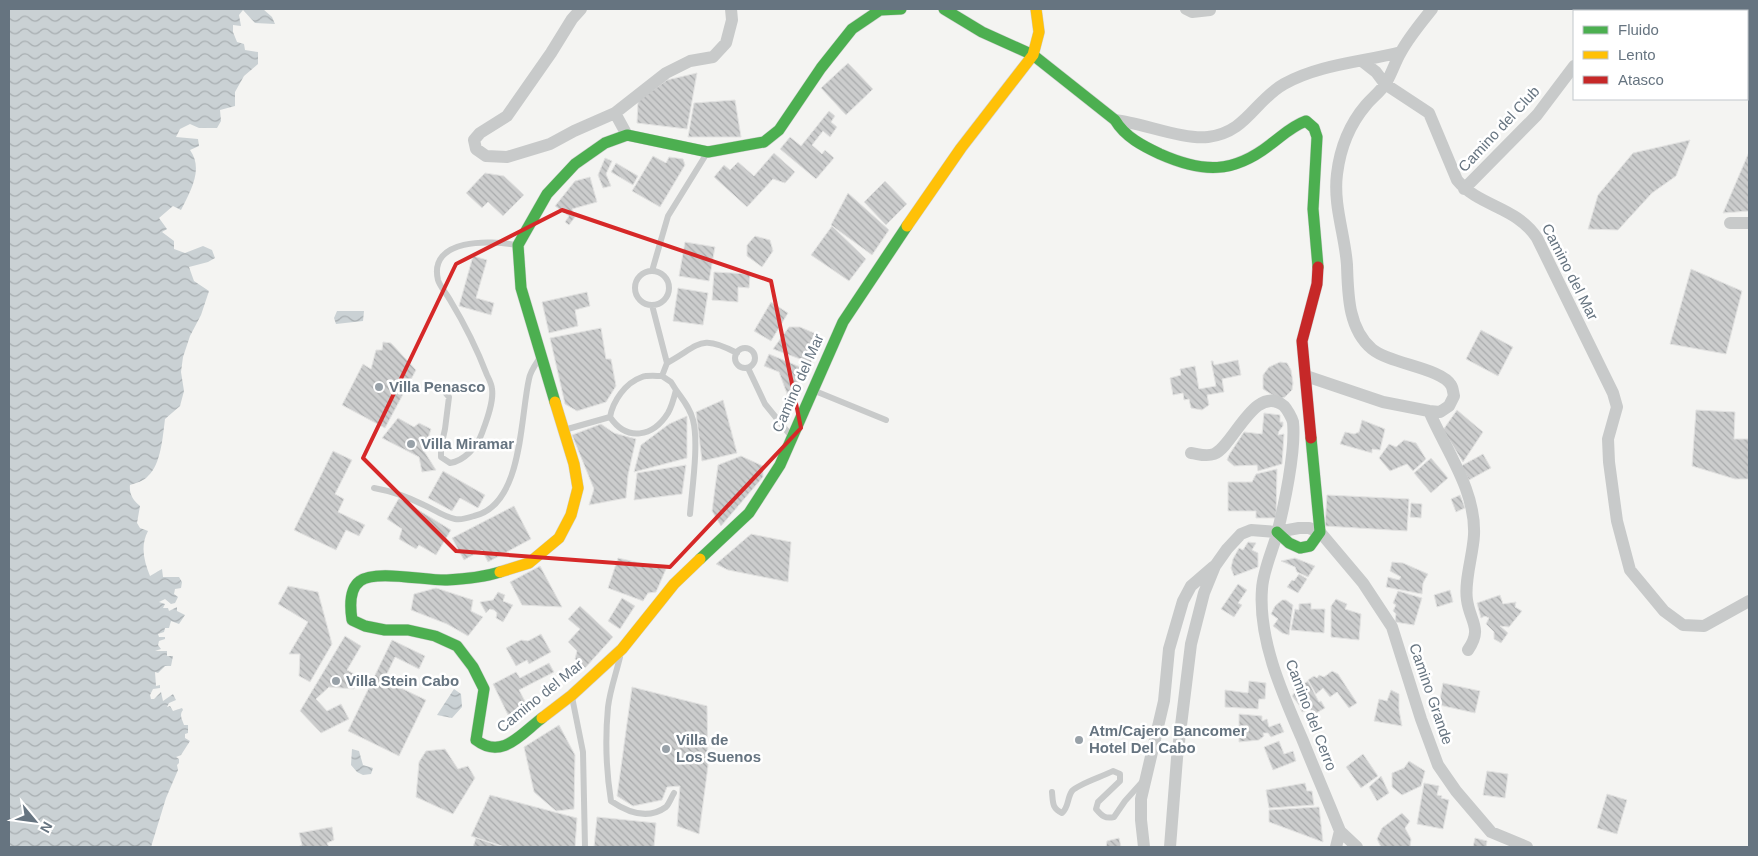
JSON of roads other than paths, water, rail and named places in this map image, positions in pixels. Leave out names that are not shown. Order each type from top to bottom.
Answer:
[{"type":"street","points":[[582,9],[572,19],[551,54],[507,116],[480,132],[474,140],[476,149],[486,156],[507,157],[550,144],[615,113],[666,73],[690,62],[713,57],[726,43],[732,20],[731,9]]},
{"type":"street","points":[[518,245],[547,194],[575,164],[605,143],[627,135],[708,152],[764,142],[779,130],[821,68],[852,29],[879,9],[902,9]]},
{"type":"street","points":[[944,9],[982,32],[1033,56],[1115,120],[1126,136],[1160,154],[1198,168],[1231,167],[1256,154],[1296,124],[1306,122],[1314,128],[1317,138],[1313,209],[1318,260],[1317,284],[1302,341],[1320,532],[1315,543],[1308,548],[1298,548],[1288,544],[1277,532]]},
{"type":"street","points":[[1033,56],[1039,32],[1036,9]]},
{"type":"street","points":[[1186,9],[1192,12],[1210,10]]},
{"type":"street","points":[[1306,376],[1383,402],[1429,411],[1440,412],[1449,406],[1454,396],[1452,386],[1446,380],[1417,367],[1390,359],[1374,350],[1366,343],[1357,329],[1348,302],[1346,262],[1337,206],[1337,175],[1346,138],[1355,120],[1385,84],[1401,52],[1432,9]]},
{"type":"street","points":[[1115,120],[1176,134],[1207,137],[1225,133],[1245,121],[1265,98],[1284,84],[1326,67],[1401,52]]},
{"type":"street","name":"Camino del Mar","points":[[518,245],[521,288],[574,464],[578,488],[571,515],[559,538],[529,563],[490,575],[447,580],[392,576],[366,577],[358,582],[353,590],[350,607],[352,620],[365,626],[385,630],[408,630],[436,636],[457,646],[473,667],[484,689],[476,740],[485,747],[495,750],[506,746],[572,695],[622,649],[674,584],[749,513],[780,466],[843,322],[852,307],[961,148],[1033,56]]},
{"type":"street","points":[[1362,61],[1376,72],[1385,84],[1429,113],[1457,180],[1464,189]]},
{"type":"street","name":"Camino del Club","points":[[1464,189],[1537,115],[1573,67]]},
{"type":"street","points":[[615,113],[627,135]]},
{"type":"street","name":"Camino del Mar","points":[[1464,189],[1515,216],[1529,226],[1537,238],[1613,394],[1617,406],[1608,439],[1609,462],[1617,521],[1630,570],[1664,611],[1683,625],[1704,626],[1749,601]]},
{"type":"street","points":[[1730,223],[1749,223]]},
{"type":"street","name":"Camino del Cerro","points":[[1191,453],[1206,456],[1220,450],[1243,420],[1263,402],[1274,401],[1284,406],[1292,420],[1293,432],[1289,472],[1277,532],[1262,587],[1262,612],[1269,651],[1284,696],[1340,832]]},
{"type":"street","points":[[1429,411],[1469,495],[1473,512],[1474,535],[1466,599],[1476,636],[1468,650]]},
{"type":"street","points":[[1170,847],[1191,644],[1204,593],[1215,566],[1241,534],[1251,530],[1277,532],[1309,528],[1320,532]]},
{"type":"street","name":"Camino Grande","points":[[1320,532],[1363,583],[1392,627],[1438,765],[1456,791],[1491,832],[1527,847]]},
{"type":"street","points":[[1144,847],[1141,799],[1164,701],[1169,649],[1183,601],[1191,586],[1215,566]]},
{"type":"street","points":[[1336,847],[1340,832],[1357,847]]},
{"type":"lane","points":[[652,271],[668,216],[708,152]]},
{"type":"lane","points":[[428,385],[443,390],[449,396],[441,457],[450,463],[459,462],[469,453],[480,438],[488,414],[492,390],[481,360],[465,327],[438,281],[438,266],[442,256],[455,247],[474,243],[499,242],[518,245]]},
{"type":"lane","points":[[652,271],[663,275],[668,285],[666,296],[663,300],[652,305],[642,302],[638,298],[635,288],[636,282],[642,274],[652,271]]},
{"type":"lane","points":[[652,305],[667,363],[662,376]]},
{"type":"lane","points":[[667,363],[700,343],[712,342],[737,353]]},
{"type":"lane","points":[[746,348],[749,349],[754,354],[754,364],[748,368],[742,368],[737,365],[735,359],[737,353],[746,348]]},
{"type":"lane","points":[[374,488],[395,493],[423,504],[446,517],[458,520],[481,515],[498,502],[510,481],[516,458],[529,376],[540,355]]},
{"type":"lane","points":[[748,368],[765,404],[792,437]]},
{"type":"lane","points":[[676,390],[672,405],[667,414],[654,428],[645,433],[634,434],[626,432],[616,427],[610,417],[612,407],[617,398],[629,385],[642,377],[662,376],[671,382],[688,406],[694,422],[695,452],[690,514]]},
{"type":"lane","points":[[814,390],[886,420]]},
{"type":"lane","points":[[563,430],[610,417]]},
{"type":"lane","points":[[622,649],[608,714],[606,742],[610,801],[625,811],[649,814],[667,806],[674,794]]},
{"type":"lane","points":[[572,695],[583,752],[585,847]]},
{"type":"lane","points":[[1052,792],[1053,805],[1056,810],[1062,813],[1067,808],[1070,795],[1074,789],[1113,771],[1117,772],[1120,774],[1120,781],[1098,802],[1096,809],[1101,816],[1108,819],[1114,817],[1125,801],[1144,780]]},
{"type":"water","points":[[9,9],[263,9],[272,17],[275,24],[255,23],[243,10],[239,15],[241,26],[233,25],[233,32],[237,42],[244,44],[245,50],[258,52],[258,64],[244,76],[235,92],[235,106],[220,110],[221,121],[217,128],[199,128],[190,124],[180,129],[176,137],[198,139],[199,146],[190,150],[194,157],[196,173],[181,210],[173,206],[159,218],[167,229],[162,232],[174,241],[174,249],[185,253],[203,246],[212,250],[215,258],[189,267],[194,281],[209,291],[183,357],[181,372],[184,391],[180,406],[165,419],[161,449],[156,465],[144,479],[130,485],[132,497],[140,506],[137,523],[140,528],[148,531],[144,542],[144,554],[150,576],[162,569],[163,577],[179,577],[182,582],[181,588],[175,589],[174,594],[178,597],[175,603],[171,604],[165,599],[159,602],[165,604],[163,608],[168,608],[169,611],[177,607],[177,611],[185,615],[179,624],[171,621],[169,628],[165,628],[164,632],[158,634],[159,637],[165,637],[165,639],[159,641],[158,645],[161,649],[155,651],[167,651],[167,656],[173,656],[171,666],[165,666],[158,673],[155,672],[156,686],[160,685],[160,688],[153,689],[150,695],[151,699],[154,699],[161,692],[163,701],[173,694],[176,700],[169,703],[167,707],[170,706],[173,711],[182,708],[181,714],[184,725],[188,725],[188,733],[185,734],[185,738],[190,741],[181,755],[176,757],[179,759],[178,770],[166,798],[151,847],[9,847]]},
{"type":"water","points":[[337,311],[364,311],[363,321],[336,324],[334,318]]},
{"type":"water","points":[[454,689],[461,694],[462,707],[452,718],[437,715]]},
{"type":"water","points":[[352,749],[359,751],[363,765],[373,768],[371,774],[363,775],[357,772],[351,765]]},
{"type":"place","name":"Villa Penasco","points":[[379,387]]},
{"type":"place","name":"Villa Miramar","points":[[411,444]]},
{"type":"place","name":"Villa Stein Cabo","points":[[336,681]]},
{"type":"place","name":"Atm/Cajero Bancomer Hotel Del Cabo","points":[[1079,740]]},
{"type":"place","name":"Villa de Los Suenos","points":[[666,749]]}]
